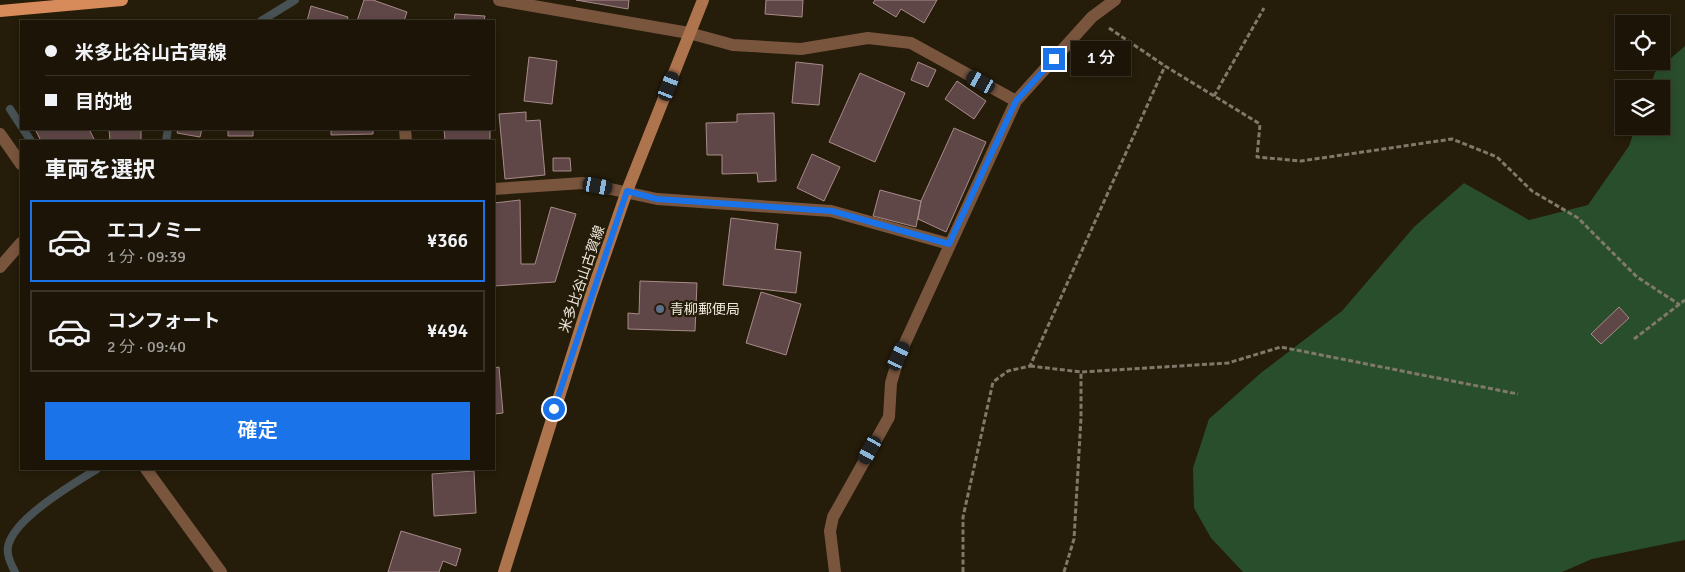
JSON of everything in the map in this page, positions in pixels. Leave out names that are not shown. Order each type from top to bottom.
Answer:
[{"type":"main road","points":[[0,11],[122,0]]},
{"type":"main road","name":"米多比谷山古賀線","points":[[504,572],[591,295],[627,191],[703,0]]},
{"type":"street","points":[[499,0],[690,33],[733,45],[801,49],[868,38],[912,43],[1016,101]]},
{"type":"street","points":[[835,572],[830,531],[833,518],[889,417],[891,384],[899,356],[1016,101],[1092,17],[1115,0]]},
{"type":"street","points":[[0,134],[20,163]]},
{"type":"street","points":[[495,189],[583,183],[657,199],[832,211],[949,244]]},
{"type":"street","points":[[0,267],[20,244]]},
{"type":"street","points":[[147,470],[221,572]]},
{"type":"path","points":[[1214,96],[1264,8]]},
{"type":"path","points":[[1092,17],[1165,66],[1260,124],[1257,158],[1300,161],[1452,139],[1497,157],[1532,191],[1578,218],[1637,277],[1680,305]]},
{"type":"path","points":[[1030,366],[1165,66]]},
{"type":"path","points":[[1634,339],[1685,300]]},
{"type":"path","points":[[963,572],[963,517],[994,382],[1008,371],[1030,366],[1081,372],[1228,363],[1281,347],[1518,394]]},
{"type":"path","points":[[1064,572],[1074,539],[1081,418],[1081,372]]},
{"type":"green space","points":[[1685,46],[1685,540],[1592,559],[1562,572],[1243,572],[1211,538],[1194,508],[1193,468],[1209,419],[1262,372],[1342,311],[1414,227],[1464,183],[1529,220],[1588,205],[1629,146],[1633,135],[1670,135],[1670,80],[1653,80],[1657,70],[1670,70],[1670,59]]},
{"type":"building","points":[[364,0],[373,0],[407,12],[404,20],[357,20]]},
{"type":"building","points":[[576,0],[629,0],[628,9]]},
{"type":"building","points":[[766,0],[803,0],[802,17],[765,14]]},
{"type":"building","points":[[875,0],[937,0],[924,23],[901,9],[896,17],[873,3]]},
{"type":"building","points":[[311,6],[348,17],[347,20],[307,20]]},
{"type":"building","points":[[455,14],[485,16],[484,20],[454,20]]},
{"type":"building","points":[[529,57],[557,61],[552,104],[524,101]]},
{"type":"building","points":[[796,62],[823,65],[819,105],[792,103]]},
{"type":"building","points":[[918,62],[936,70],[928,87],[911,80]]},
{"type":"building","points":[[860,73],[905,93],[875,162],[829,142]]},
{"type":"building","points":[[957,81],[986,101],[974,119],[945,99]]},
{"type":"building","points":[[526,112],[526,121],[540,120],[545,175],[505,179],[499,114]]},
{"type":"building","points":[[774,113],[776,181],[758,182],[757,173],[722,174],[722,155],[707,155],[706,123],[737,122],[737,114]]},
{"type":"building","points":[[954,128],[986,142],[946,232],[918,219],[921,201]]},
{"type":"building","points":[[36,130],[90,130],[94,140],[40,140]]},
{"type":"building","points":[[109,130],[141,130],[141,140],[110,140]]},
{"type":"building","points":[[178,130],[202,130],[200,137],[177,133]]},
{"type":"building","points":[[228,130],[253,130],[253,136],[228,136]]},
{"type":"building","points":[[331,130],[373,130],[373,134],[331,135]]},
{"type":"building","points":[[444,130],[490,130],[490,140],[445,140]]},
{"type":"building","points":[[812,154],[840,167],[824,201],[797,188]]},
{"type":"building","points":[[553,158],[570,158],[571,171],[553,171]]},
{"type":"building","points":[[880,190],[921,201],[916,227],[873,216]]},
{"type":"building","points":[[520,200],[521,264],[535,264],[551,207],[576,214],[555,282],[495,286],[495,203]]},
{"type":"building","points":[[731,218],[778,224],[775,249],[801,252],[796,293],[723,285]]},
{"type":"building","points":[[640,281],[697,283],[695,331],[628,329],[628,313],[639,314]]},
{"type":"building","points":[[761,292],[801,304],[786,355],[746,343]]},
{"type":"building","points":[[1619,307],[1629,318],[1601,344],[1591,334]]},
{"type":"building","points":[[499,367],[503,413],[495,414],[495,368]]},
{"type":"building","points":[[474,471],[476,513],[434,516],[432,474]]},
{"type":"building","points":[[401,531],[461,549],[456,566],[443,561],[439,572],[388,572]]},
{"type":"waterway","points":[[263,20],[295,0]]},
{"type":"waterway","points":[[10,109],[20,124]]},
{"type":"waterway","points":[[24,130],[30,140]]},
{"type":"waterway","points":[[166,140],[168,130]]},
{"type":"waterway","points":[[15,572],[8,551],[9,543],[14,533],[34,512],[95,470]]},
{"type":"place","name":"青柳郵便局","points":[[660,309]]},
{"type":"route","points":[[554,409],[627,191],[657,199],[782,206],[832,211],[949,244],[1016,101],[1054,59]]}]
